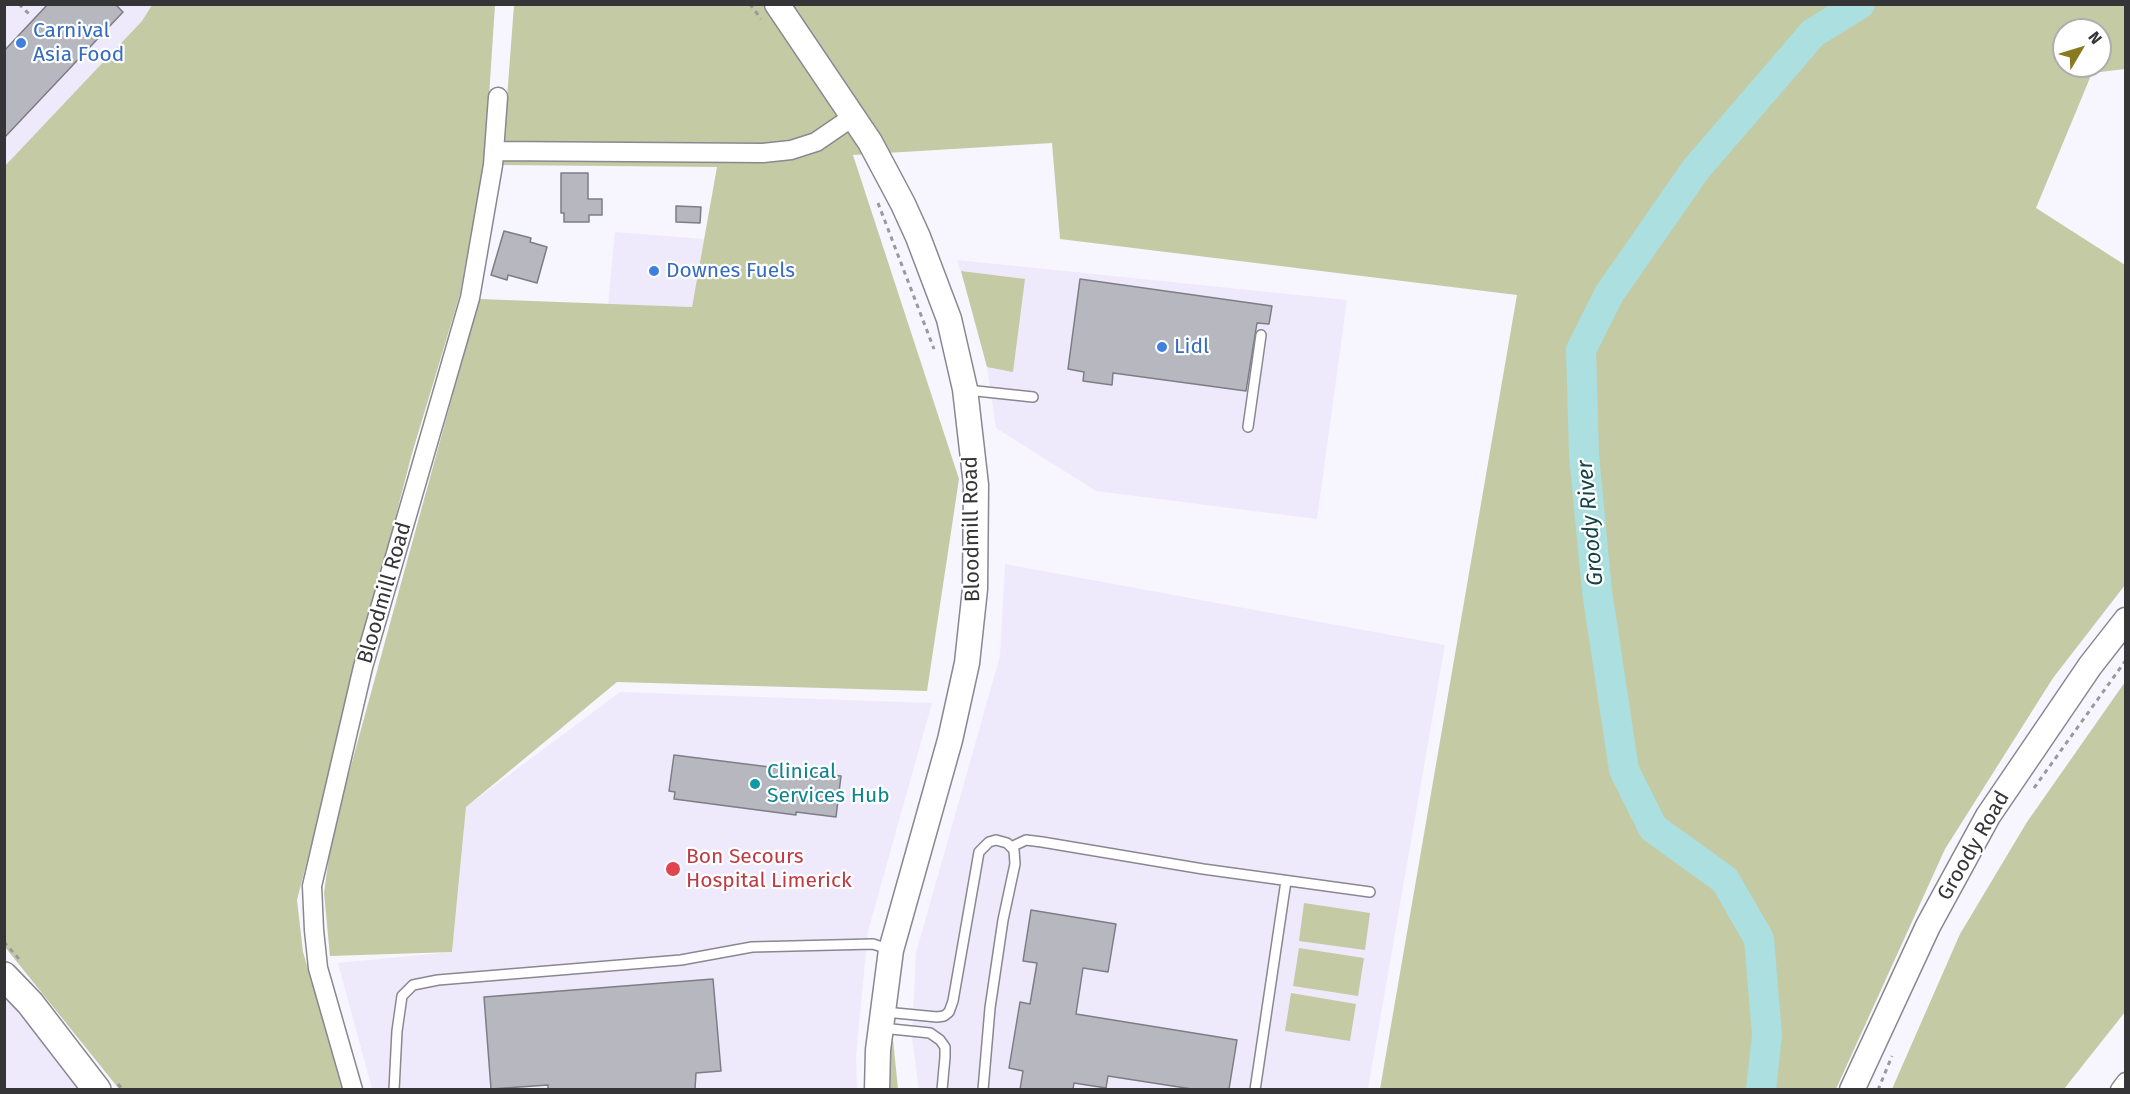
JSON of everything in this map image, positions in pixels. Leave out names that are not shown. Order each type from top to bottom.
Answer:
[{"type":"main road","points":[[4,976],[30,1003],[97,1089]]},
{"type":"street","name":"Bloodmill Road","points":[[770,14],[854,116],[884,166],[918,237],[949,319],[965,389],[976,485],[975,589],[967,663],[950,740],[891,950],[881,1020],[877,1089]]},
{"type":"street","name":"Bloodmill Road","points":[[353,1089],[318,968],[312,886],[363,667],[470,297],[493,165],[498,97]]},
{"type":"street","points":[[494,151],[763,153],[791,150],[816,142],[854,116]]},
{"type":"street","name":"Groody Road","points":[[1852,1089],[1928,926],[1988,816],[2090,666],[2126,620]]},
{"type":"street","points":[[2120,1089],[2126,1082]]},
{"type":"lane","points":[[1248,426],[1261,335]]},
{"type":"lane","points":[[965,389],[1033,397]]},
{"type":"lane","points":[[881,1020],[938,1017],[949,1012],[955,994],[979,852],[984,845],[996,840],[1006,843],[1014,850],[1015,864],[990,1008],[983,1089]]},
{"type":"lane","points":[[1011,847],[1026,840],[1042,842],[1370,892]]},
{"type":"lane","points":[[1255,1089],[1286,881]]},
{"type":"lane","points":[[394,1089],[397,1031],[402,996],[413,985],[438,980],[681,960],[752,947],[873,944],[891,950]]},
{"type":"lane","points":[[881,1020],[930,1033],[940,1040],[945,1047],[942,1089]]},
{"type":"path","points":[[19,4],[30,15]]},
{"type":"path","points":[[750,4],[770,14]]},
{"type":"path","points":[[877,200],[936,354]]},
{"type":"path","points":[[2032,790],[2126,660]]},
{"type":"path","points":[[1878,1089],[1896,1048]]},
{"type":"shaded area","points":[[5,5],[152,5],[142,21],[5,167]]},
{"type":"shaded area","name":"Downes Fuels","points":[[615,232],[704,239],[692,307],[608,304]]},
{"type":"shaded area","points":[[957,260],[1347,300],[1317,519],[1096,491],[996,428],[987,367],[974,313]]},
{"type":"shaded area","points":[[1005,564],[1445,645],[1368,1089],[919,1090],[912,1038],[916,953],[1000,656]]},
{"type":"shaded area","name":"Bon Secours Hospital Limerick","points":[[620,692],[932,703],[868,931],[856,1056],[857,1089],[372,1089],[338,963],[452,952],[466,807]]},
{"type":"shaded area","points":[[4,990],[84,1089],[5,1089]]},
{"type":"green space","points":[[152,5],[495,5],[485,157],[460,294],[411,457],[297,900],[303,952],[343,1089],[119,1089],[5,947],[4,167],[142,21]]},
{"type":"green space","points":[[514,5],[2125,5],[2125,69],[2112,71],[2112,18],[2052,18],[2052,78],[2090,78],[2036,208],[2125,265],[2125,585],[2053,678],[1945,849],[1836,1089],[1380,1089],[1517,295],[1060,239],[1052,143],[853,155],[959,479],[927,691],[617,682],[466,807],[452,952],[330,956],[324,893],[332,835],[479,299],[692,307],[717,167],[502,165]]},
{"type":"green space","points":[[961,271],[1025,279],[1013,372],[987,367]]},
{"type":"green space","points":[[2125,682],[2125,1012],[2064,1089],[1892,1089],[1960,934],[2027,822]]},
{"type":"green space","points":[[1304,903],[1370,913],[1365,950],[1299,941]]},
{"type":"green space","points":[[1299,948],[1364,958],[1358,996],[1293,986]]},
{"type":"green space","points":[[1291,993],[1356,1004],[1350,1041],[1285,1031]]},
{"type":"green space","points":[[893,1040],[898,1089],[884,1090],[889,1043]]},
{"type":"building","points":[[48,4],[115,4],[123,12],[4,138],[4,51]]},
{"type":"building","points":[[561,173],[588,173],[588,199],[602,199],[602,215],[589,215],[589,222],[564,222],[564,213],[561,213]]},
{"type":"building","points":[[676,206],[701,207],[700,223],[676,222]]},
{"type":"building","points":[[504,231],[531,238],[530,242],[547,247],[537,283],[508,275],[507,280],[491,275]]},
{"type":"building","name":"Lidl","points":[[1080,279],[1272,306],[1269,324],[1257,323],[1246,391],[1113,373],[1112,385],[1083,381],[1084,372],[1068,369]]},
{"type":"building","name":"Clinical Services Hub","points":[[674,755],[841,776],[836,817],[796,812],[796,815],[674,799],[675,792],[669,791]]},
{"type":"building","points":[[1031,910],[1116,924],[1108,972],[1083,968],[1076,1014],[1237,1040],[1229,1089],[1192,1089],[1108,1076],[1106,1088],[1074,1083],[1073,1089],[1020,1089],[1023,1071],[1009,1068],[1020,1002],[1030,1004],[1037,963],[1023,961]]},
{"type":"building","points":[[713,979],[721,1071],[696,1073],[695,1089],[548,1089],[548,1085],[491,1089],[484,997]]},
{"type":"waterway","name":"Groody River","points":[[1761,1090],[1767,1035],[1759,939],[1725,880],[1653,828],[1624,770],[1597,591],[1584,455],[1581,350],[1609,294],[1696,169],[1813,33],[1860,4]]},
{"type":"place","name":"Carnival Asia Food","points":[[21,43]]},
{"type":"place","name":"Downes Fuels","points":[[654,271]]},
{"type":"place","name":"Lidl","points":[[1162,347]]},
{"type":"place","name":"Clinical Services Hub","points":[[755,784]]},
{"type":"place","name":"Bon Secours Hospital Limerick","points":[[673,869]]}]
